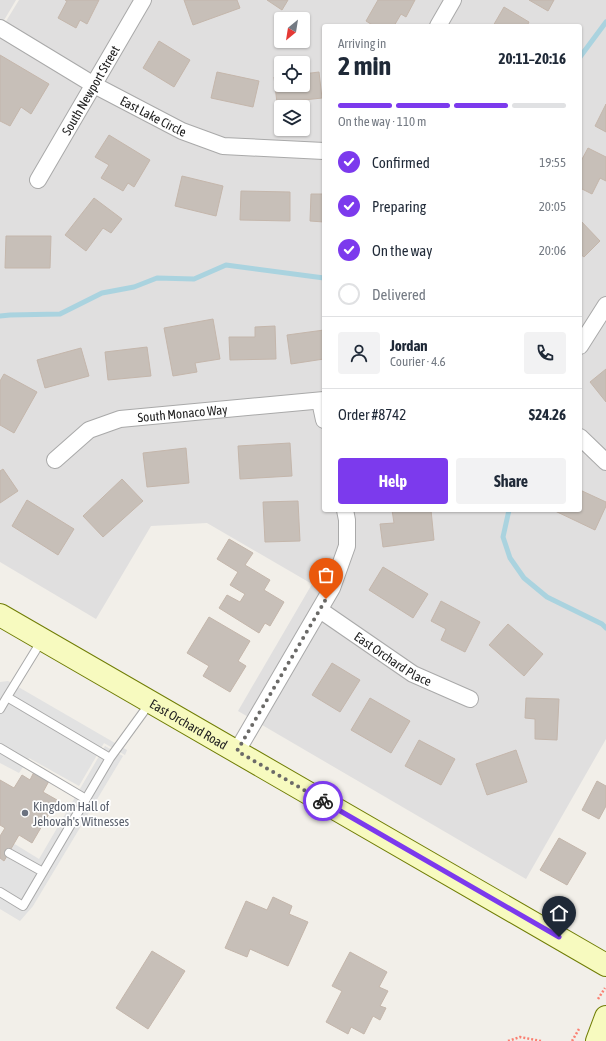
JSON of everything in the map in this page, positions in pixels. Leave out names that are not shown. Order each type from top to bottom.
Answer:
[{"type":"main road","name":"East Orchard Road","points":[[0,615],[606,965]]},
{"type":"main road","points":[[597,1041],[606,1017]]},
{"type":"street","name":"South Newport Street","points":[[38,180],[143,0]]},
{"type":"street","points":[[439,24],[453,0]]},
{"type":"street","name":"East Lake Circle","points":[[0,28],[94,85],[182,131],[223,146],[322,151]]},
{"type":"street","points":[[582,343],[606,305]]},
{"type":"street","name":"South Monaco Way","points":[[54,460],[88,430],[120,419],[322,401]]},
{"type":"street","points":[[582,439],[606,462]]},
{"type":"street","points":[[237,751],[332,588],[348,546],[345,512]]},
{"type":"street","name":"East Orchard Place","points":[[320,610],[413,674],[470,699]]},
{"type":"lane","points":[[0,709],[42,639]]},
{"type":"lane","points":[[7,697],[110,758]]},
{"type":"lane","points":[[0,892],[23,906],[110,758],[151,702]]},
{"type":"lane","points":[[0,748],[86,799]]},
{"type":"lane","points":[[9,853],[43,872]]},
{"type":"path","points":[[508,1041],[520,1037],[541,1041]]},
{"type":"shaded area","points":[[0,0],[16,0],[0,27]]},
{"type":"shaded area","points":[[19,0],[606,0],[606,739],[526,879],[238,711],[312,584],[207,523],[151,526],[96,619],[0,562],[0,31]]},
{"type":"shaded area","points":[[8,681],[127,750],[125,755],[104,743],[79,786],[29,758],[19,773],[0,763],[0,682]]},
{"type":"shaded area","points":[[105,746],[123,756],[33,906],[20,921],[0,909],[0,835],[39,859]]},
{"type":"building","points":[[65,0],[99,0],[87,24],[80,20],[76,28],[58,18],[67,1]]},
{"type":"building","points":[[184,0],[237,0],[240,8],[193,25]]},
{"type":"building","points":[[267,0],[288,0],[282,10]]},
{"type":"building","points":[[378,0],[415,0],[406,17],[401,14],[395,24],[371,24],[366,21]]},
{"type":"building","points":[[529,0],[554,0],[548,11]]},
{"type":"building","points":[[504,7],[529,22],[528,24],[494,24]]},
{"type":"building","points":[[159,41],[190,60],[174,87],[143,68]]},
{"type":"building","points":[[0,55],[49,84],[31,114],[21,107],[10,126],[0,121]]},
{"type":"building","points":[[217,72],[259,81],[253,107],[211,98]]},
{"type":"building","points":[[319,72],[322,98],[304,100],[277,100],[276,92],[310,92],[310,73]]},
{"type":"building","points":[[606,104],[606,132],[595,126]]},
{"type":"building","points":[[109,135],[150,160],[134,187],[128,183],[123,191],[101,178],[109,165],[95,157]]},
{"type":"building","points":[[588,148],[606,157],[606,181],[600,178],[592,194],[582,189],[582,159]]},
{"type":"building","points":[[182,176],[223,186],[216,216],[175,206]]},
{"type":"building","points":[[241,191],[290,192],[290,221],[240,220]]},
{"type":"building","points":[[311,194],[322,194],[322,222],[310,221]]},
{"type":"building","points":[[94,198],[122,219],[111,233],[103,228],[86,251],[65,235]]},
{"type":"building","points":[[582,222],[600,241],[584,257],[582,256]]},
{"type":"building","points":[[6,236],[51,236],[50,268],[5,268]]},
{"type":"building","points":[[213,319],[220,359],[195,363],[197,372],[173,376],[164,328]]},
{"type":"building","points":[[275,326],[276,359],[230,360],[229,337],[255,337],[255,327]]},
{"type":"building","points":[[322,330],[322,359],[291,364],[287,335]]},
{"type":"building","points":[[147,347],[151,376],[108,380],[105,352]]},
{"type":"building","points":[[81,348],[89,376],[45,388],[37,360]]},
{"type":"building","points":[[606,369],[606,402],[590,382]]},
{"type":"building","points":[[4,374],[37,392],[14,433],[0,425],[0,381]]},
{"type":"building","points":[[290,443],[292,476],[240,479],[238,446]]},
{"type":"building","points":[[186,448],[189,483],[147,487],[143,453]]},
{"type":"building","points":[[3,469],[18,491],[0,503],[0,471]]},
{"type":"building","points":[[122,479],[143,501],[103,537],[83,516]]},
{"type":"building","points":[[582,491],[606,502],[606,506],[595,530],[557,512],[582,512]]},
{"type":"building","points":[[27,500],[74,529],[58,555],[12,526]]},
{"type":"building","points":[[298,501],[300,541],[265,542],[263,502]]},
{"type":"building","points":[[392,512],[431,512],[434,540],[383,547],[380,524],[394,523]]},
{"type":"building","points":[[229,539],[253,553],[245,565],[270,580],[264,590],[284,602],[270,626],[265,623],[259,633],[219,608],[227,595],[240,602],[245,594],[230,585],[238,572],[217,559]]},
{"type":"building","points":[[383,567],[428,594],[413,618],[369,590]]},
{"type":"building","points":[[441,601],[480,622],[465,652],[441,640],[446,629],[431,621]]},
{"type":"building","points":[[209,617],[250,641],[238,661],[246,666],[230,692],[203,676],[209,666],[187,653]]},
{"type":"building","points":[[508,624],[543,654],[524,676],[489,645]]},
{"type":"building","points":[[332,663],[360,680],[340,712],[312,695]]},
{"type":"building","points":[[370,698],[410,721],[391,753],[351,730]]},
{"type":"building","points":[[526,698],[559,699],[557,740],[535,739],[535,719],[525,718]]},
{"type":"building","points":[[419,740],[455,759],[441,785],[405,766]]},
{"type":"building","points":[[516,750],[527,782],[487,795],[476,764]]},
{"type":"building","name":"Kingdom Hall of Jehovah's Witnesses","points":[[34,772],[49,781],[43,792],[57,800],[32,843],[19,835],[4,861],[0,858],[0,836],[5,828],[0,825],[0,780],[14,788],[22,775],[30,780]]},
{"type":"building","points":[[597,781],[606,786],[606,806],[599,819],[582,810]]},
{"type":"building","points":[[559,838],[586,853],[567,885],[540,870]]},
{"type":"building","points":[[273,897],[292,906],[289,914],[308,922],[288,966],[250,949],[247,957],[225,948],[246,901],[267,910]]},
{"type":"building","points":[[152,951],[185,971],[148,1029],[116,1008]]},
{"type":"building","points":[[350,952],[387,972],[379,987],[388,991],[380,1006],[386,1008],[380,1020],[373,1016],[364,1034],[351,1027],[348,1034],[326,1022],[342,991],[332,986]]},
{"type":"waterway","points":[[582,54],[606,22]]},
{"type":"waterway","points":[[0,316],[60,314],[102,293],[134,287],[157,278],[194,279],[226,265],[322,278]]},
{"type":"waterway","points":[[509,512],[503,537],[510,558],[524,578],[547,597],[602,624],[606,628]]},
{"type":"way so far","points":[[323,801],[237,751],[326,599]]},
{"type":"place","name":"Kingdom Hall of Jehovah's Witnesses","points":[[25,813]]},
{"type":"route","points":[[323,801],[559,937]]}]
